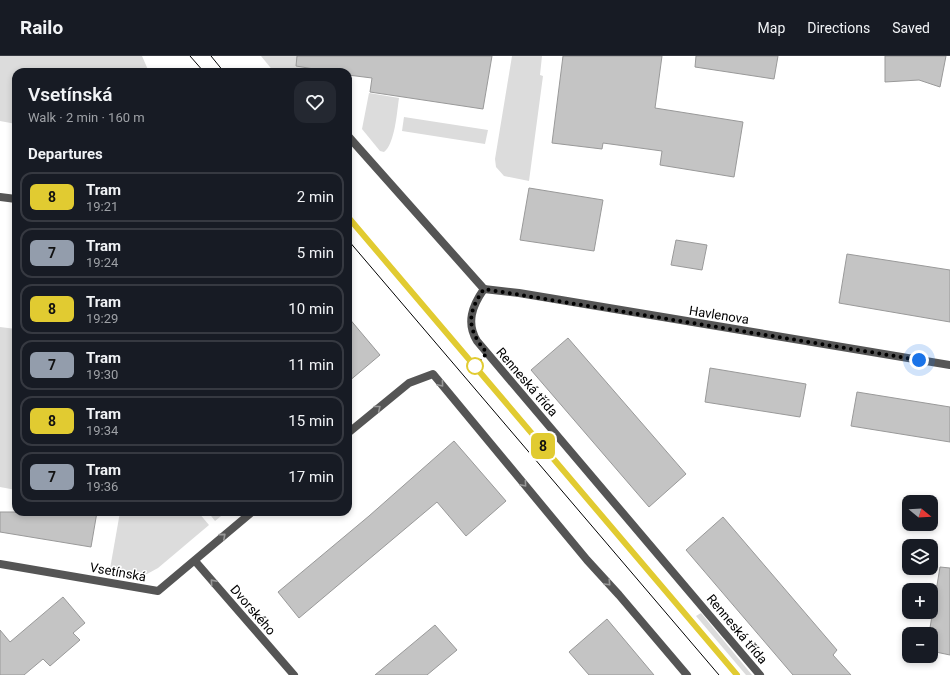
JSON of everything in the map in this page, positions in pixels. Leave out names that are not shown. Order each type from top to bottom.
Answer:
[{"type":"street","points":[[352,140],[484,289]]},
{"type":"street","points":[[0,197],[12,198]]},
{"type":"street","name":"Havlenova","points":[[484,289],[950,365]]},
{"type":"street","name":"Renneská třída","points":[[484,289],[478,298],[471,317],[470,325],[477,341],[760,675]]},
{"type":"street","points":[[352,430],[409,383],[433,374],[587,560],[687,675]]},
{"type":"street","name":"Vsetínská","points":[[0,564],[158,591],[247,516]]},
{"type":"street","name":"Dvorského","points":[[195,560],[294,675]]},
{"type":"shaded area","points":[[0,56],[142,56],[147,68],[12,68],[12,123],[0,121]]},
{"type":"shaded area","points":[[261,56],[319,56],[318,68],[271,68]]},
{"type":"shaded area","points":[[512,56],[542,56],[540,75],[543,76],[529,181],[504,176],[496,167],[495,159]]},
{"type":"shaded area","points":[[369,93],[399,98],[393,135],[388,148],[384,152],[380,151],[362,129]]},
{"type":"shaded area","points":[[404,117],[488,130],[485,144],[402,131]]},
{"type":"shaded area","points":[[0,327],[12,328],[12,489],[0,487]]},
{"type":"shaded area","points":[[119,516],[201,516],[209,525],[158,568],[147,574],[110,569]]},
{"type":"shaded area","points":[[211,516],[221,516],[215,521]]},
{"type":"shaded area","points":[[701,613],[752,675],[746,675],[696,616]]},
{"type":"building","points":[[297,56],[492,56],[483,109],[370,92],[372,78],[352,76],[352,68],[308,68],[296,66]]},
{"type":"building","points":[[563,56],[662,56],[655,108],[743,122],[734,177],[660,165],[662,151],[603,143],[602,149],[552,143]]},
{"type":"building","points":[[696,56],[778,56],[774,79],[695,67]]},
{"type":"building","points":[[885,56],[946,56],[940,87],[919,80],[885,82]]},
{"type":"building","points":[[529,188],[603,200],[594,251],[520,240]]},
{"type":"building","points":[[676,240],[707,245],[702,270],[671,265]]},
{"type":"building","points":[[847,254],[950,270],[950,322],[839,303]]},
{"type":"building","points":[[352,322],[380,355],[352,379]]},
{"type":"building","points":[[568,338],[686,474],[649,507],[531,370]]},
{"type":"building","points":[[710,368],[806,384],[800,417],[705,402]]},
{"type":"building","points":[[857,392],[950,407],[950,442],[851,426]]},
{"type":"building","points":[[454,441],[506,501],[466,536],[437,502],[299,618],[278,592],[369,516]]},
{"type":"building","points":[[0,512],[12,512],[12,516],[96,516],[91,547],[0,532]]},
{"type":"building","points":[[723,517],[837,650],[833,655],[851,675],[793,675],[686,550]]},
{"type":"building","points":[[940,567],[950,568],[950,655],[938,652],[938,627],[930,627],[931,619],[938,619],[937,583]]},
{"type":"building","points":[[63,597],[85,623],[73,633],[80,640],[50,666],[43,659],[24,675],[0,675],[0,630],[10,642]]},
{"type":"building","points":[[607,619],[654,675],[589,675],[569,652]]},
{"type":"building","points":[[435,625],[457,650],[427,675],[375,675]]},
{"type":"tram line","points":[[190,56],[200,68]]},
{"type":"tram line","points":[[211,56],[221,68]]},
{"type":"tram line","points":[[352,222],[737,675]]},
{"type":"tram line","name":"8","points":[[352,222],[737,675]]},
{"type":"tram line","points":[[352,245],[719,675]]},
{"type":"route","points":[[475,366],[487,353],[477,341],[470,325],[473,309],[484,289],[519,293],[623,312],[919,360]]}]
